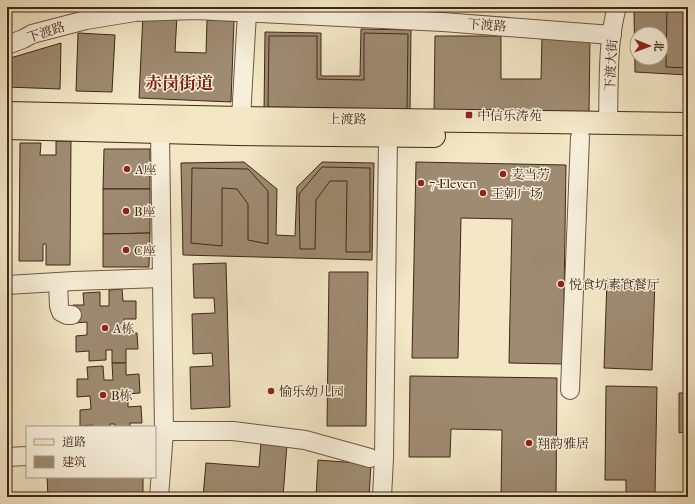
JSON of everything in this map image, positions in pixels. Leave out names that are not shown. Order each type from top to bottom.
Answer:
[{"type":"main road","name":"上渡路","points":[[7,113],[241,118],[688,124]]},
{"type":"main road","name":"上渡路","points":[[7,128],[160,132],[688,138]]},
{"type":"street","name":"下渡大街","points":[[608,123],[613,20],[617,7]]},
{"type":"street","name":"下渡路","points":[[7,45],[32,34],[86,20],[135,12],[196,10],[443,22],[612,35]]},
{"type":"street","points":[[241,118],[247,13]]},
{"type":"street","points":[[160,132],[160,497]]},
{"type":"street","points":[[382,497],[388,135]]},
{"type":"street","points":[[570,390],[580,137]]},
{"type":"street","points":[[7,285],[161,278]]},
{"type":"street","points":[[58,282],[59,306],[61,312],[67,315],[72,315]]},
{"type":"street","points":[[160,442],[233,431],[305,440],[370,458]]},
{"type":"street","points":[[7,457],[26,456]]},
{"type":"building","points":[[637,7],[688,7],[688,75],[635,72],[635,66],[669,66],[669,26],[634,26],[634,10]]},
{"type":"building","points":[[667,7],[688,7],[688,68],[666,67],[669,66],[669,26],[667,26]]},
{"type":"building","points":[[143,14],[177,15],[175,52],[206,53],[207,20],[234,21],[231,102],[139,98]]},
{"type":"building","points":[[7,16],[11,39],[7,40]]},
{"type":"building","points":[[361,29],[411,30],[410,112],[264,111],[265,32],[321,33],[321,76],[360,76]]},
{"type":"building","points":[[78,33],[115,35],[112,92],[76,91]]},
{"type":"building","points":[[364,33],[408,34],[407,109],[268,107],[269,36],[317,36],[317,79],[364,80]]},
{"type":"building","points":[[435,36],[501,36],[501,79],[541,79],[542,36],[590,36],[589,113],[434,112]]},
{"type":"building","points":[[61,43],[60,89],[7,87],[7,59]]},
{"type":"building","points":[[56,141],[71,141],[70,265],[46,265],[46,244],[43,244],[43,261],[19,261],[20,143],[41,143],[40,155],[56,155]]},
{"type":"building","name":"A座","points":[[104,149],[150,149],[150,189],[103,189]]},
{"type":"building","points":[[244,162],[277,189],[276,235],[295,236],[297,187],[322,162],[374,163],[372,260],[183,255],[181,163]]},
{"type":"building","points":[[416,162],[566,165],[563,364],[509,363],[512,219],[461,218],[458,358],[412,358]]},
{"type":"building","points":[[322,167],[370,168],[370,252],[346,252],[347,181],[330,181],[316,200],[315,249],[300,249],[299,194]]},
{"type":"building","points":[[192,168],[248,169],[268,191],[268,244],[248,240],[248,204],[237,189],[222,188],[222,246],[191,243]]},
{"type":"building","name":"B座","points":[[103,189],[150,189],[150,233],[103,234]]},
{"type":"building","name":"C座","points":[[150,233],[149,267],[103,267],[103,234]]},
{"type":"building","points":[[226,263],[230,407],[191,409],[190,367],[213,366],[212,353],[193,354],[192,314],[215,313],[214,298],[194,298],[193,264]]},
{"type":"building","points":[[329,272],[368,272],[366,426],[327,426]]},
{"type":"building","points":[[607,279],[655,280],[652,370],[604,368]]},
{"type":"building","name":"A栋","points":[[122,289],[123,301],[136,301],[136,319],[124,319],[124,333],[137,333],[138,349],[126,349],[126,363],[112,363],[112,350],[106,350],[106,360],[89,361],[89,351],[76,352],[76,336],[87,335],[87,322],[74,323],[73,305],[84,305],[83,293],[100,292],[100,306],[109,306],[109,290]]},
{"type":"building","name":"B栋","points":[[112,363],[126,363],[126,375],[139,374],[140,393],[128,394],[128,407],[141,406],[142,423],[130,423],[130,426],[115,426],[115,424],[110,424],[110,426],[80,426],[80,410],[91,409],[90,396],[77,397],[77,379],[88,379],[87,367],[103,366],[104,380],[113,380]]},
{"type":"building","name":"翔韵雅居","points":[[410,376],[557,378],[556,497],[501,497],[502,430],[451,429],[450,457],[409,457]]},
{"type":"building","points":[[606,386],[657,387],[655,493],[626,493],[626,480],[605,480]]},
{"type":"building","points":[[679,393],[688,393],[688,431],[679,433]]},
{"type":"building","points":[[261,442],[287,444],[283,497],[203,497],[206,463],[259,467]]},
{"type":"building","points":[[318,460],[371,464],[369,497],[316,497]]},
{"type":"building","points":[[47,478],[143,478],[143,497],[48,497]]},
{"type":"place","name":"中信乐涛苑","points":[[469,115]]},
{"type":"place","name":"A座","points":[[127,169]]},
{"type":"place","name":"麦当劳","points":[[503,174]]},
{"type":"place","name":"7-Eleven","points":[[421,183]]},
{"type":"place","name":"王朝广场","points":[[483,193]]},
{"type":"place","name":"B座","points":[[126,211]]},
{"type":"place","name":"C座","points":[[126,250]]},
{"type":"place","name":"悦食坊素食餐厅","points":[[561,284]]},
{"type":"place","name":"A栋","points":[[105,328]]},
{"type":"place","name":"愉乐幼儿园","points":[[271,391]]},
{"type":"place","name":"B栋","points":[[103,395]]},
{"type":"place","name":"翔韵雅居","points":[[529,443]]},
{"type":"district","name":"赤岗街道","points":[[179,83]]}]
